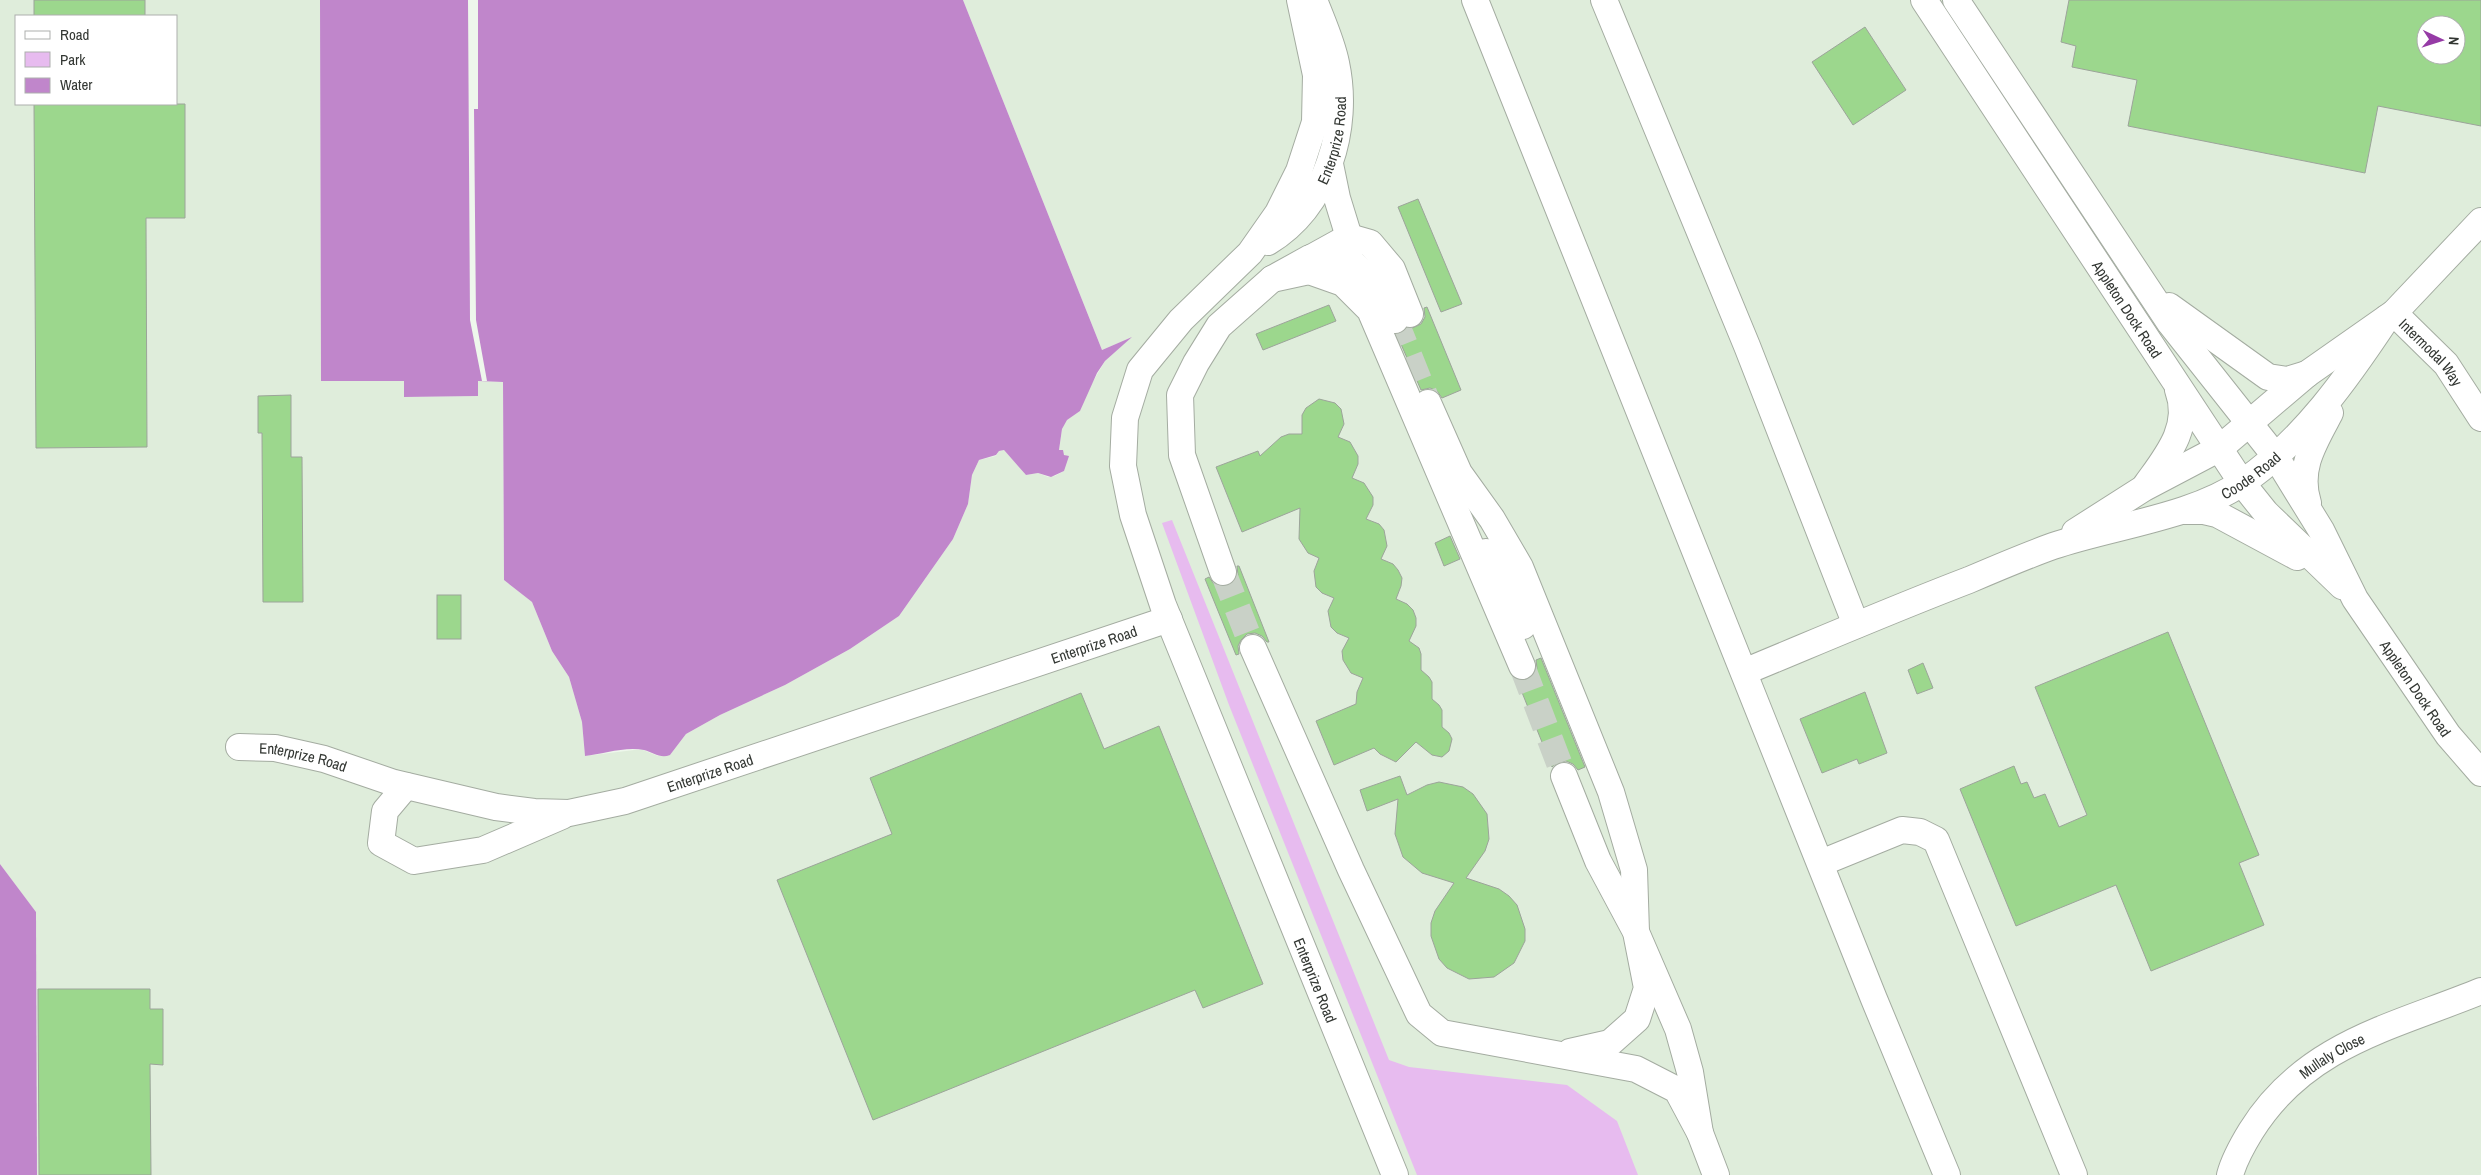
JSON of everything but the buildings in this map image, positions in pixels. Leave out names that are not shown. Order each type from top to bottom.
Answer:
[{"type":"street","name":"Enterprize Road","points":[[1300,0],[1316,75],[1315,122],[1299,172],[1278,213],[1250,253],[1181,320],[1140,370],[1125,418],[1123,466],[1133,515],[1169,619],[1395,1175]]},
{"type":"street","name":"Enterprize Road","points":[[1250,253],[1281,234],[1308,205],[1330,164],[1341,118],[1336,63],[1313,0]]},
{"type":"street","points":[[1475,0],[1947,1175]]},
{"type":"street","points":[[1604,0],[1746,346],[1856,625]]},
{"type":"street","name":"Appleton Dock Road","points":[[1924,0],[2242,483],[2266,513],[2351,596]]},
{"type":"street","name":"Appleton Dock Road","points":[[1956,0],[2170,323],[2276,457],[2311,513],[2351,596],[2448,734],[2481,773]]},
{"type":"street","points":[[1330,164],[1337,198],[1349,238]]},
{"type":"street","name":"Coode Road","points":[[1744,672],[1907,604],[2054,546],[2176,511],[2215,497],[2242,483],[2276,457],[2298,435],[2364,354],[2391,315],[2481,221]]},
{"type":"street","points":[[1223,572],[1182,455],[1180,395],[1196,363],[1219,326],[1272,279],[1310,258],[1349,238],[1370,243],[1392,269],[1402,317],[1380,290],[1351,261],[1310,258]]},
{"type":"street","points":[[1272,279],[1309,271],[1343,283],[1370,310],[1450,498],[1529,663]]},
{"type":"street","points":[[2144,284],[2173,310],[2268,376],[2286,380],[2307,374]]},
{"type":"street","name":"Coode Road","points":[[2054,546],[2144,488],[2220,448],[2307,374],[2391,315]]},
{"type":"street","name":"Intermodal Way","points":[[2391,315],[2446,364],[2481,418]]},
{"type":"street","points":[[2311,513],[2303,478],[2307,463],[2325,423],[2364,354]]},
{"type":"street","points":[[2144,488],[2164,460],[2180,429],[2182,400],[2176,384]]},
{"type":"street","points":[[1436,400],[1459,473],[1492,519],[1520,567],[1611,792],[1634,870],[1636,932],[1647,988],[1637,1019],[1610,1043],[1562,1054]]},
{"type":"street","points":[[2176,511],[2204,511],[2224,516],[2351,596]]},
{"type":"street","name":"Enterprize Road","points":[[239,747],[275,748],[324,759],[406,786],[496,807],[534,812],[569,812],[625,802],[1169,619]]},
{"type":"street","points":[[1253,648],[1351,870],[1419,1014],[1442,1034],[1562,1054],[1636,1069],[1677,1090],[1700,1133],[1716,1175]]},
{"type":"street","points":[[1571,773],[1598,861],[1636,932],[1678,1029],[1690,1072],[1700,1133]]},
{"type":"street","points":[[406,786],[385,811],[381,843],[414,861],[483,850],[569,812]]},
{"type":"street","points":[[1821,863],[1902,830],[1920,832],[1936,840],[2074,1175]]},
{"type":"street","name":"Mullaly Close","points":[[2230,1175],[2245,1140],[2260,1116],[2289,1083],[2328,1054],[2368,1033],[2425,1014],[2481,991]]},
{"type":"shaded area","points":[[0,0],[320,0],[321,380],[404,381],[404,397],[478,396],[478,381],[503,382],[504,580],[532,602],[552,651],[569,677],[582,722],[585,756],[643,750],[658,756],[670,755],[686,734],[720,715],[785,685],[850,649],[899,616],[953,539],[968,504],[972,475],[979,460],[996,456],[999,451],[1004,450],[1026,475],[1038,473],[1048,477],[1055,476],[1064,471],[1066,456],[1059,450],[1062,429],[1066,420],[1080,411],[1088,390],[1105,361],[1130,338],[1102,350],[963,0],[2481,0],[2481,1175],[37,1175],[36,912],[0,864]]},
{"type":"green space","points":[[1172,520],[1389,1060],[1409,1067],[1567,1085],[1617,1121],[1638,1175],[1417,1175],[1229,705],[1162,523]]},
{"type":"water","points":[[320,0],[963,0],[1102,350],[1132,337],[1105,361],[1097,373],[1080,411],[1067,420],[1062,429],[1059,450],[1063,450],[1064,455],[1069,456],[1064,471],[1051,477],[1038,473],[1026,475],[1004,450],[999,451],[996,455],[979,460],[972,475],[968,504],[953,539],[899,616],[850,649],[785,685],[720,715],[686,734],[670,755],[663,756],[644,750],[630,749],[585,756],[582,722],[569,677],[552,651],[532,602],[504,580],[503,382],[478,381],[478,396],[404,397],[404,381],[321,381]]},
{"type":"water","points":[[0,864],[36,912],[37,1175],[0,1175]]},
{"type":"pier","points":[[468,0],[478,0],[478,109],[474,109],[476,320],[487,381],[482,381],[470,320]]},
{"type":"tunnel","points":[[1395,320],[1428,403]]},
{"type":"tunnel","points":[[1223,572],[1253,648]]},
{"type":"tunnel","points":[[1522,666],[1564,776]]}]
